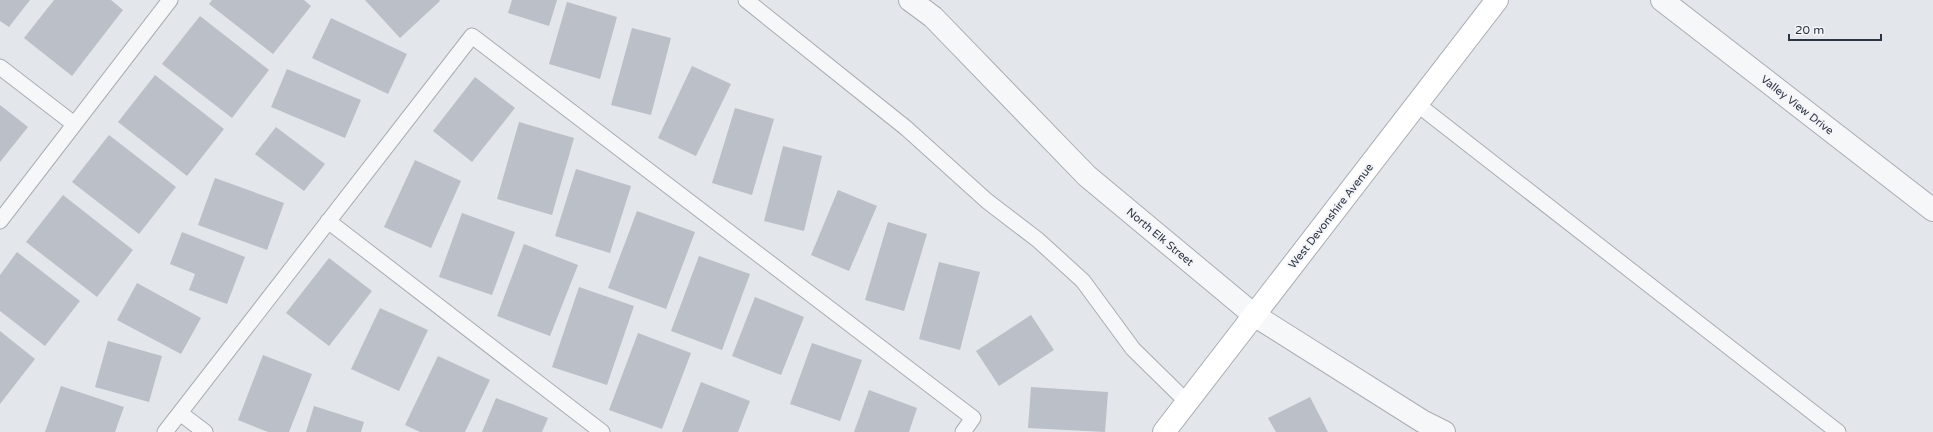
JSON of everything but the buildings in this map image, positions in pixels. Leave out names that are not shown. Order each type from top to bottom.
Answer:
[{"type":"street","name":"North Elk Street","points":[[910,0],[933,17],[1087,176],[1254,315],[1422,421],[1444,432]]},
{"type":"street","name":"West Devonshire Avenue","points":[[1164,432],[1497,0]]},
{"type":"street","name":"Valley View Drive","points":[[1662,0],[1933,210]]},
{"type":"lane","points":[[0,221],[170,0]]},
{"type":"lane","points":[[746,0],[906,128],[987,201],[1044,245],[1083,281],[1133,348],[1187,402]]},
{"type":"lane","points":[[165,432],[472,36],[974,418],[963,432]]},
{"type":"lane","points":[[0,67],[74,124]]},
{"type":"lane","points":[[1417,104],[1838,432]]},
{"type":"lane","points":[[328,221],[602,432]]},
{"type":"lane","points":[[180,413],[205,432]]}]
